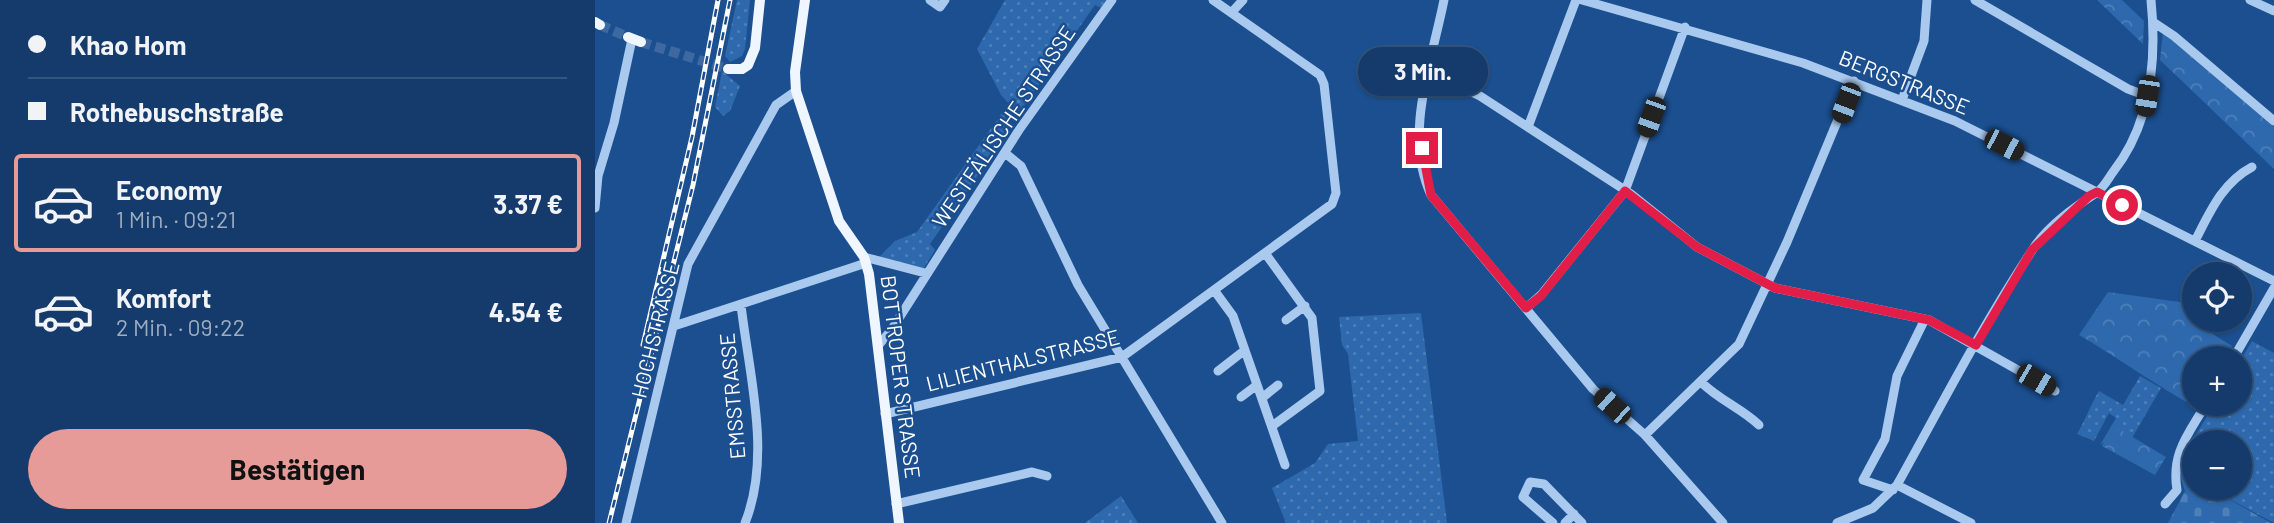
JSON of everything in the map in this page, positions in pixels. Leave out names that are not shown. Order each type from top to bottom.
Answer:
[{"type":"main road","points":[[728,69],[742,69],[753,55],[760,0]]},
{"type":"main road","name":"BOTTROPER STRASSE","points":[[805,0],[796,63],[796,91],[839,221],[865,260],[899,523]]},
{"type":"street","points":[[932,2],[940,7],[945,0]]},
{"type":"street","name":"WESTFÄLISCHE STRASSE","points":[[878,346],[892,329],[925,273],[1005,153],[1112,0]]},
{"type":"street","points":[[1213,0],[1232,12],[1243,0]]},
{"type":"street","points":[[1444,0],[1420,124],[1429,189],[1594,389],[1645,435],[1723,523]]},
{"type":"street","points":[[1528,127],[1576,0]]},
{"type":"street","name":"BERGSTRASSE","points":[[1582,0],[1804,62],[1902,100],[1983,134],[2274,281]]},
{"type":"street","points":[[1902,100],[1924,41],[1927,0]]},
{"type":"street","points":[[1975,0],[2128,89],[2147,96]]},
{"type":"street","points":[[1836,523],[1873,508],[1895,487],[2038,242],[2089,196],[2097,192],[2134,141],[2147,96],[2153,22],[2151,0]]},
{"type":"street","points":[[2250,0],[2274,11]]},
{"type":"street","name":"LILIENTHALSTRASSE","points":[[885,414],[1122,357],[1332,204],[1336,193],[1324,84],[1320,75],[1232,12]]},
{"type":"street","points":[[2153,22],[2174,36],[2274,121]]},
{"type":"street","points":[[1526,308],[1541,296],[1625,191],[1685,27]]},
{"type":"street","points":[[595,208],[598,176],[614,122],[633,39]]},
{"type":"street","points":[[1429,72],[1471,90],[1625,191],[1697,247],[1769,282],[1775,288],[1925,319],[2056,391]]},
{"type":"street","points":[[1645,435],[1739,344],[1769,282],[1854,81]]},
{"type":"street","name":"HOCHSTRASSE","points":[[627,523],[692,256],[776,105],[796,91]]},
{"type":"street","points":[[1005,153],[1021,166],[1077,285],[1222,523]]},
{"type":"street","points":[[2195,241],[2220,194],[2239,174],[2252,167]]},
{"type":"street","points":[[1265,253],[1312,318],[1320,391],[1272,426]]},
{"type":"street","points":[[674,326],[865,260],[925,273]]},
{"type":"street","points":[[2241,346],[2274,288]]},
{"type":"street","points":[[1214,290],[1233,316],[1285,465]]},
{"type":"street","name":"EMSSTRASSE","points":[[741,305],[758,461],[755,491],[745,523]]},
{"type":"street","points":[[1286,320],[1305,306]]},
{"type":"street","points":[[1925,319],[1897,376],[1885,439],[1863,480],[1895,487],[1971,523]]},
{"type":"street","points":[[1218,371],[1245,350]]},
{"type":"street","points":[[1701,382],[1715,396],[1742,410],[1759,425]]},
{"type":"street","points":[[1241,397],[1257,385]]},
{"type":"street","points":[[1262,398],[1279,385]]},
{"type":"street","points":[[2165,504],[2177,490],[2174,468],[2176,457],[2199,416]]},
{"type":"street","points":[[896,504],[1032,472],[1047,476]]},
{"type":"street","points":[[1553,523],[1523,497],[1530,482],[1544,484],[1582,523]]},
{"type":"street","points":[[1565,523],[1574,514]]},
{"type":"green space","points":[[737,0],[750,0],[745,49],[742,56],[730,62],[725,56]]},
{"type":"green space","points":[[1005,0],[1106,0],[1101,8],[1095,5],[1018,114],[1001,95],[977,49]]},
{"type":"green space","points":[[2097,0],[2122,0],[2144,21],[2143,44]]},
{"type":"green space","points":[[2163,32],[2274,127],[2274,169],[2160,60]]},
{"type":"green space","points":[[722,71],[740,86],[730,111],[723,116],[715,107]]},
{"type":"green space","points":[[1002,113],[1012,126],[930,244],[935,250],[922,271],[879,257],[895,241],[917,232]]},
{"type":"green space","points":[[2108,292],[2182,302],[2182,332],[2210,332],[2232,346],[2182,346],[2182,399],[2079,335]]},
{"type":"green space","points":[[1421,313],[1447,523],[1286,523],[1272,488],[1315,463],[1328,444],[1358,441],[1348,354],[1342,345],[1339,317]]},
{"type":"green space","points":[[2252,341],[2274,353],[2274,523],[2231,500],[2252,500],[2252,430],[2199,430],[2207,416],[2252,416],[2252,346],[2249,346]]},
{"type":"green space","points":[[2140,376],[2161,388],[2132,438],[2121,430],[2100,445],[2116,418],[2109,413],[2094,441],[2077,434],[2099,391],[2123,405]]},
{"type":"green space","points":[[2111,428],[2121,430],[2166,457],[2155,475],[2102,446]]},
{"type":"green space","points":[[1121,496],[1138,523],[1085,523]]},
{"type":"green space","points":[[2182,497],[2182,500],[2230,500],[2271,523],[2168,523]]},
{"type":"tunnel","points":[[600,25],[628,37]]},
{"type":"tunnel","points":[[641,42],[728,69]]},
{"type":"railway","points":[[643,345],[692,137],[718,0]]},
{"type":"railway","points":[[609,523],[693,185],[730,0]]},
{"type":"route","points":[[1422,148],[1431,195],[1526,308],[1541,296],[1625,191],[1639,199],[1697,247],[1769,282],[1775,288],[1929,320],[1976,345],[2043,236],[2097,192],[2122,205]]}]
